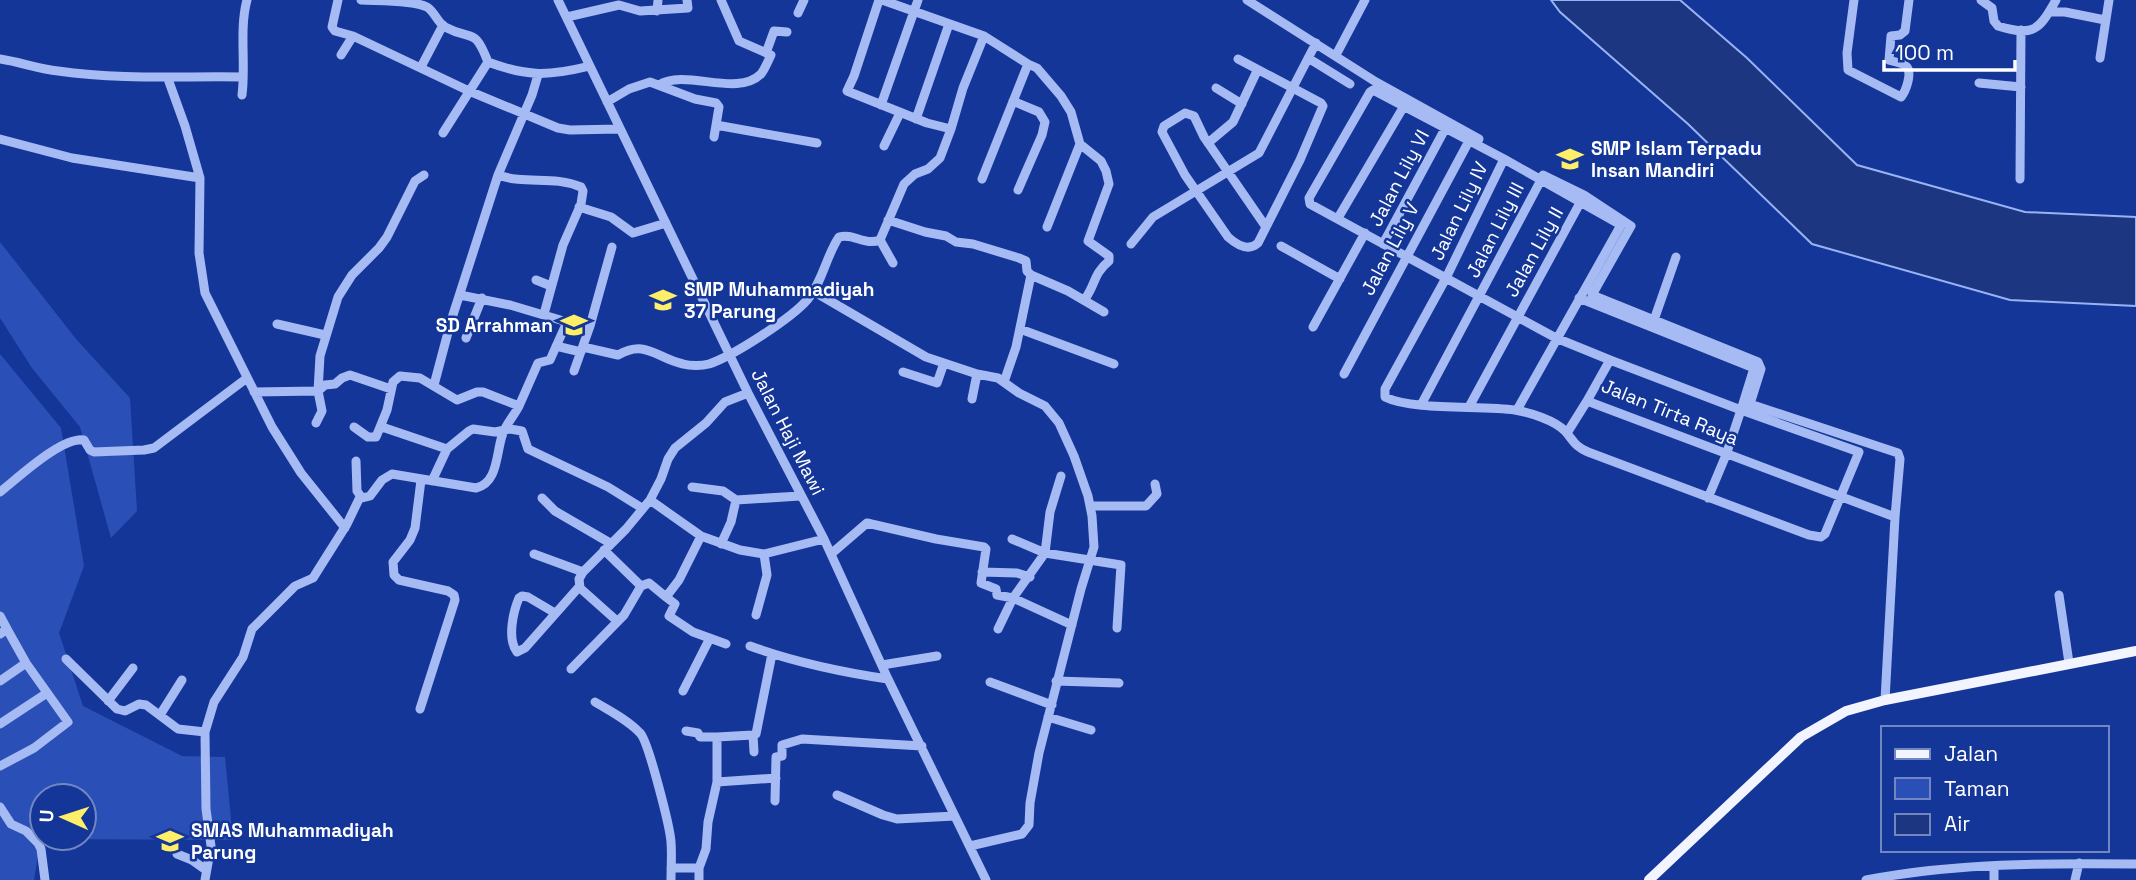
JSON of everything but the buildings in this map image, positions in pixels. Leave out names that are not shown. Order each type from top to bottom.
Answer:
[{"type":"main road","points":[[1649,880],[1801,737],[1846,711],[1885,699],[2136,652]]},
{"type":"street","points":[[242,95],[243,22],[247,0]]},
{"type":"street","points":[[338,0],[332,28],[469,91],[564,130],[619,129]]},
{"type":"street","points":[[361,0],[395,1],[426,7],[443,25],[476,37],[488,62],[506,69],[538,75],[590,66]]},
{"type":"street","name":"Jalan Haji Mawi","points":[[558,0],[748,393],[824,539],[887,679],[986,880]]},
{"type":"street","points":[[657,0],[657,11]]},
{"type":"street","points":[[659,85],[671,80],[746,81],[763,72],[771,55],[739,41],[720,0]]},
{"type":"street","points":[[798,13],[804,0]]},
{"type":"street","points":[[951,129],[916,119],[847,91],[881,0],[916,5],[949,24],[984,36],[1044,73],[1061,96],[1070,112],[1080,144],[1101,161],[1109,184],[1088,241],[1109,256],[1110,261],[1098,271],[1085,299]]},
{"type":"street","points":[[1247,0],[1404,99],[1584,195],[1631,226],[1592,295],[1759,362],[1761,369],[1750,404],[1898,453],[1900,459],[1885,699]]},
{"type":"street","points":[[1336,55],[1366,0]]},
{"type":"street","points":[[1854,0],[1846,65],[1848,70],[1901,97],[1906,90],[1908,71],[1905,65],[1889,60],[1893,34],[1900,35],[1905,30],[1909,0]]},
{"type":"street","points":[[1981,0],[1992,8],[1996,24],[2021,30],[2036,29],[2056,0]]},
{"type":"street","points":[[2100,58],[2109,0]]},
{"type":"street","points":[[567,17],[619,5],[640,11],[657,11],[689,3]]},
{"type":"street","points":[[881,105],[916,5]]},
{"type":"street","points":[[2049,12],[2065,12],[2105,20]]},
{"type":"street","points":[[916,119],[949,24]]},
{"type":"street","points":[[421,67],[443,25]]},
{"type":"street","points":[[2020,179],[2021,30]]},
{"type":"street","points":[[766,53],[774,31],[787,32]]},
{"type":"street","points":[[341,55],[353,36]]},
{"type":"street","points":[[880,240],[904,184],[940,158],[963,88],[984,36]]},
{"type":"street","points":[[1131,244],[1153,217],[1259,153],[1316,43]]},
{"type":"street","points":[[1308,58],[1350,84]]},
{"type":"street","points":[[0,59],[57,71],[167,79],[190,76],[243,78]]},
{"type":"street","points":[[1238,59],[1321,103],[1322,111],[1266,227],[1258,243],[1253,247],[1235,243],[1197,192],[1163,136],[1162,128],[1185,113],[1191,113],[1208,143],[1266,227]]},
{"type":"street","points":[[443,133],[488,62]]},
{"type":"street","points":[[982,179],[1028,64]]},
{"type":"street","points":[[1208,143],[1230,126],[1257,71]]},
{"type":"street","points":[[435,385],[498,175],[538,75]]},
{"type":"street","points":[[167,79],[186,126],[200,178],[198,223],[201,278],[209,304],[272,427],[301,473],[345,528]]},
{"type":"street","points":[[607,102],[629,89],[650,82],[695,99],[719,104],[714,137]]},
{"type":"street","points":[[1979,83],[2021,87]]},
{"type":"street","points":[[1216,88],[1242,104]]},
{"type":"street","name":"Jalan Tirta Raya","points":[[1404,106],[1373,90],[1370,92],[1309,198],[1310,204],[1556,338],[1610,359],[1587,401],[1895,517]]},
{"type":"street","points":[[1013,101],[1039,112],[1045,122],[1018,190]]},
{"type":"street","points":[[1338,218],[1404,106],[1621,225],[1517,410]]},
{"type":"street","points":[[884,146],[900,113]]},
{"type":"street","points":[[716,125],[817,143]]},
{"type":"street","name":"Jalan Lily VI","points":[[1383,244],[1445,129]]},
{"type":"street","points":[[0,139],[72,158],[200,178]]},
{"type":"street","name":"Jalan Lily V","points":[[1344,374],[1469,141]]},
{"type":"street","points":[[1046,227],[1080,144]]},
{"type":"street","name":"Jalan Lily IV","points":[[1421,405],[1388,399],[1384,396],[1384,391],[1446,278],[1504,159]]},
{"type":"street","points":[[316,423],[322,411],[318,391],[320,356],[344,285],[379,248],[415,181],[424,174]]},
{"type":"street","points":[[498,175],[514,181],[548,180],[579,186],[583,191],[563,245],[544,314]]},
{"type":"street","name":"Jalan Lily III","points":[[1421,405],[1541,180]]},
{"type":"street","name":"Jalan Lily II","points":[[1469,407],[1580,203]]},
{"type":"street","points":[[579,207],[611,217],[633,233],[666,223]]},
{"type":"street","points":[[888,220],[1025,260],[1031,275],[1085,299],[1104,312]]},
{"type":"street","points":[[1313,327],[1365,233]]},
{"type":"street","points":[[556,346],[618,355],[630,348],[644,348],[686,365],[709,364],[784,320],[803,304],[813,291],[839,237],[849,236],[869,242],[880,240]]},
{"type":"street","points":[[880,240],[893,263]]},
{"type":"street","points":[[1281,246],[1340,279]]},
{"type":"street","points":[[574,371],[590,326],[612,247]]},
{"type":"street","points":[[1654,320],[1676,257]]},
{"type":"street","points":[[1004,382],[1020,329],[1031,275]]},
{"type":"street","points":[[536,280],[551,286]]},
{"type":"street","points":[[813,291],[909,347],[944,363],[1004,382],[1045,406],[1054,415],[1074,456],[1090,506],[1095,540],[1091,561],[1056,681],[1039,753],[1029,825],[1026,831],[970,846]]},
{"type":"street","points":[[460,295],[482,298],[590,326]]},
{"type":"street","points":[[466,338],[482,298]]},
{"type":"street","points":[[1580,298],[1754,368],[1726,455],[1708,498]]},
{"type":"street","points":[[360,497],[370,496],[385,477],[392,474],[476,488],[484,486],[491,478],[503,432],[519,406],[538,363],[549,361],[567,322]]},
{"type":"street","points":[[277,324],[326,335]]},
{"type":"street","points":[[1020,329],[1114,364]]},
{"type":"street","points":[[1421,405],[1517,410],[1552,422],[1567,433],[1580,449],[1817,537],[1825,534],[1859,452],[1610,359]]},
{"type":"street","points":[[903,372],[937,383],[944,363]]},
{"type":"street","points":[[972,399],[977,374]]},
{"type":"street","points":[[254,392],[318,391],[325,385],[334,385],[344,376],[350,375],[391,389]]},
{"type":"street","points":[[354,427],[373,439],[382,427],[394,379],[400,376],[420,378],[457,400],[483,392],[519,406]]},
{"type":"street","points":[[0,492],[45,457],[76,440],[85,440],[94,452],[154,448],[247,378]]},
{"type":"street","points":[[555,613],[528,597],[519,598],[515,610],[512,643],[517,652],[523,650],[579,587],[583,572],[650,500],[661,479],[667,459],[676,448],[725,402],[748,393]]},
{"type":"street","points":[[1567,433],[1587,401]]},
{"type":"street","points":[[382,427],[447,449]]},
{"type":"street","points":[[432,481],[447,449],[473,429],[503,432],[510,429],[523,431],[528,449],[608,487],[642,508]]},
{"type":"street","points":[[205,880],[211,846],[206,809],[205,732],[214,702],[243,657],[252,629],[295,586],[313,578],[345,528],[360,497],[356,482],[356,461]]},
{"type":"street","points":[[998,629],[1013,598],[1030,578],[1045,552],[1050,512],[1061,475]]},
{"type":"street","points":[[420,709],[455,600],[454,595],[448,591],[399,580],[393,570],[393,562],[415,528],[421,480]]},
{"type":"street","points":[[1090,506],[1146,506],[1157,494],[1155,484]]},
{"type":"street","points":[[692,487],[723,491],[736,500],[800,496]]},
{"type":"street","points":[[542,498],[555,511],[607,547],[641,586]]},
{"type":"street","points":[[650,500],[701,536],[740,550],[764,554],[824,539]]},
{"type":"street","points":[[720,544],[731,522],[736,500]]},
{"type":"street","points":[[831,554],[867,523],[984,547],[986,553],[981,583],[996,589],[997,596],[1013,598],[1072,625]]},
{"type":"street","points":[[666,597],[679,580],[701,536]]},
{"type":"street","points":[[1012,539],[1045,552],[1122,566],[1117,628]]},
{"type":"street","points":[[534,554],[583,572]]},
{"type":"street","points":[[756,615],[767,575],[764,554]]},
{"type":"street","points":[[982,572],[1017,573],[1030,578]]},
{"type":"street","points":[[571,669],[632,604],[641,586],[649,583],[675,604],[669,616],[692,632],[726,644]]},
{"type":"street","points":[[579,587],[617,621]]},
{"type":"street","points":[[2059,595],[2069,663]]},
{"type":"street","points":[[0,616],[4,631],[67,723],[34,748],[0,766]]},
{"type":"street","points":[[683,691],[710,638]]},
{"type":"street","points":[[750,646],[837,670],[887,679]]},
{"type":"street","points":[[686,731],[698,733],[699,737],[756,734],[772,654]]},
{"type":"street","points":[[882,665],[937,656]]},
{"type":"street","points":[[66,659],[108,701],[122,710],[139,704],[146,705],[172,726],[183,731],[205,732]]},
{"type":"street","points":[[0,681],[26,663]]},
{"type":"street","points":[[108,701],[133,668]]},
{"type":"street","points":[[160,715],[182,680]]},
{"type":"street","points":[[990,681],[1052,705]]},
{"type":"street","points":[[1056,681],[1119,683]]},
{"type":"street","points":[[0,724],[47,693]]},
{"type":"street","points":[[595,702],[641,733],[647,743],[671,842],[671,880]]},
{"type":"street","points":[[1048,717],[1091,730]]},
{"type":"street","points":[[753,735],[754,752]]},
{"type":"street","points":[[699,880],[699,868],[706,849],[708,822],[717,782],[717,737]]},
{"type":"street","points":[[775,801],[776,757],[782,756],[782,745],[802,739],[922,746]]},
{"type":"street","points":[[717,782],[776,778]]},
{"type":"street","points":[[837,794],[883,815],[897,818],[955,816]]},
{"type":"street","points":[[0,807],[11,824],[26,831],[38,843],[45,880]]},
{"type":"street","points":[[177,854],[206,870]]},
{"type":"street","points":[[2075,880],[2079,863]]},
{"type":"street","points":[[1866,880],[1891,875],[1994,866],[2136,864]]},
{"type":"street","points":[[1993,880],[1994,866]]},
{"type":"street","points":[[671,868],[699,868]]},
{"type":"green space","points":[[0,242],[76,339],[130,398],[137,511],[111,538],[80,427],[32,368],[0,318]]},
{"type":"green space","points":[[0,354],[61,428],[84,566],[59,633],[83,706],[182,756],[225,757],[233,840],[98,839],[98,782],[28,782],[28,852],[39,852],[34,880],[0,880]]},
{"type":"water","points":[[1551,0],[1680,0],[1747,58],[1857,165],[2025,212],[2136,217],[2136,306],[2010,300],[1812,244],[1688,124],[1560,12]]},
{"type":"place","name":"SMP Islam Terpadu Insan Mandiri","points":[[1570,159]]},
{"type":"place","name":"SMP Muhammadiyah 37 Parung","points":[[663,300]]},
{"type":"place","name":"SD Arrahman","points":[[574,325]]},
{"type":"place","name":"SMAS Muhammadiyah Parung","points":[[170,841]]}]
